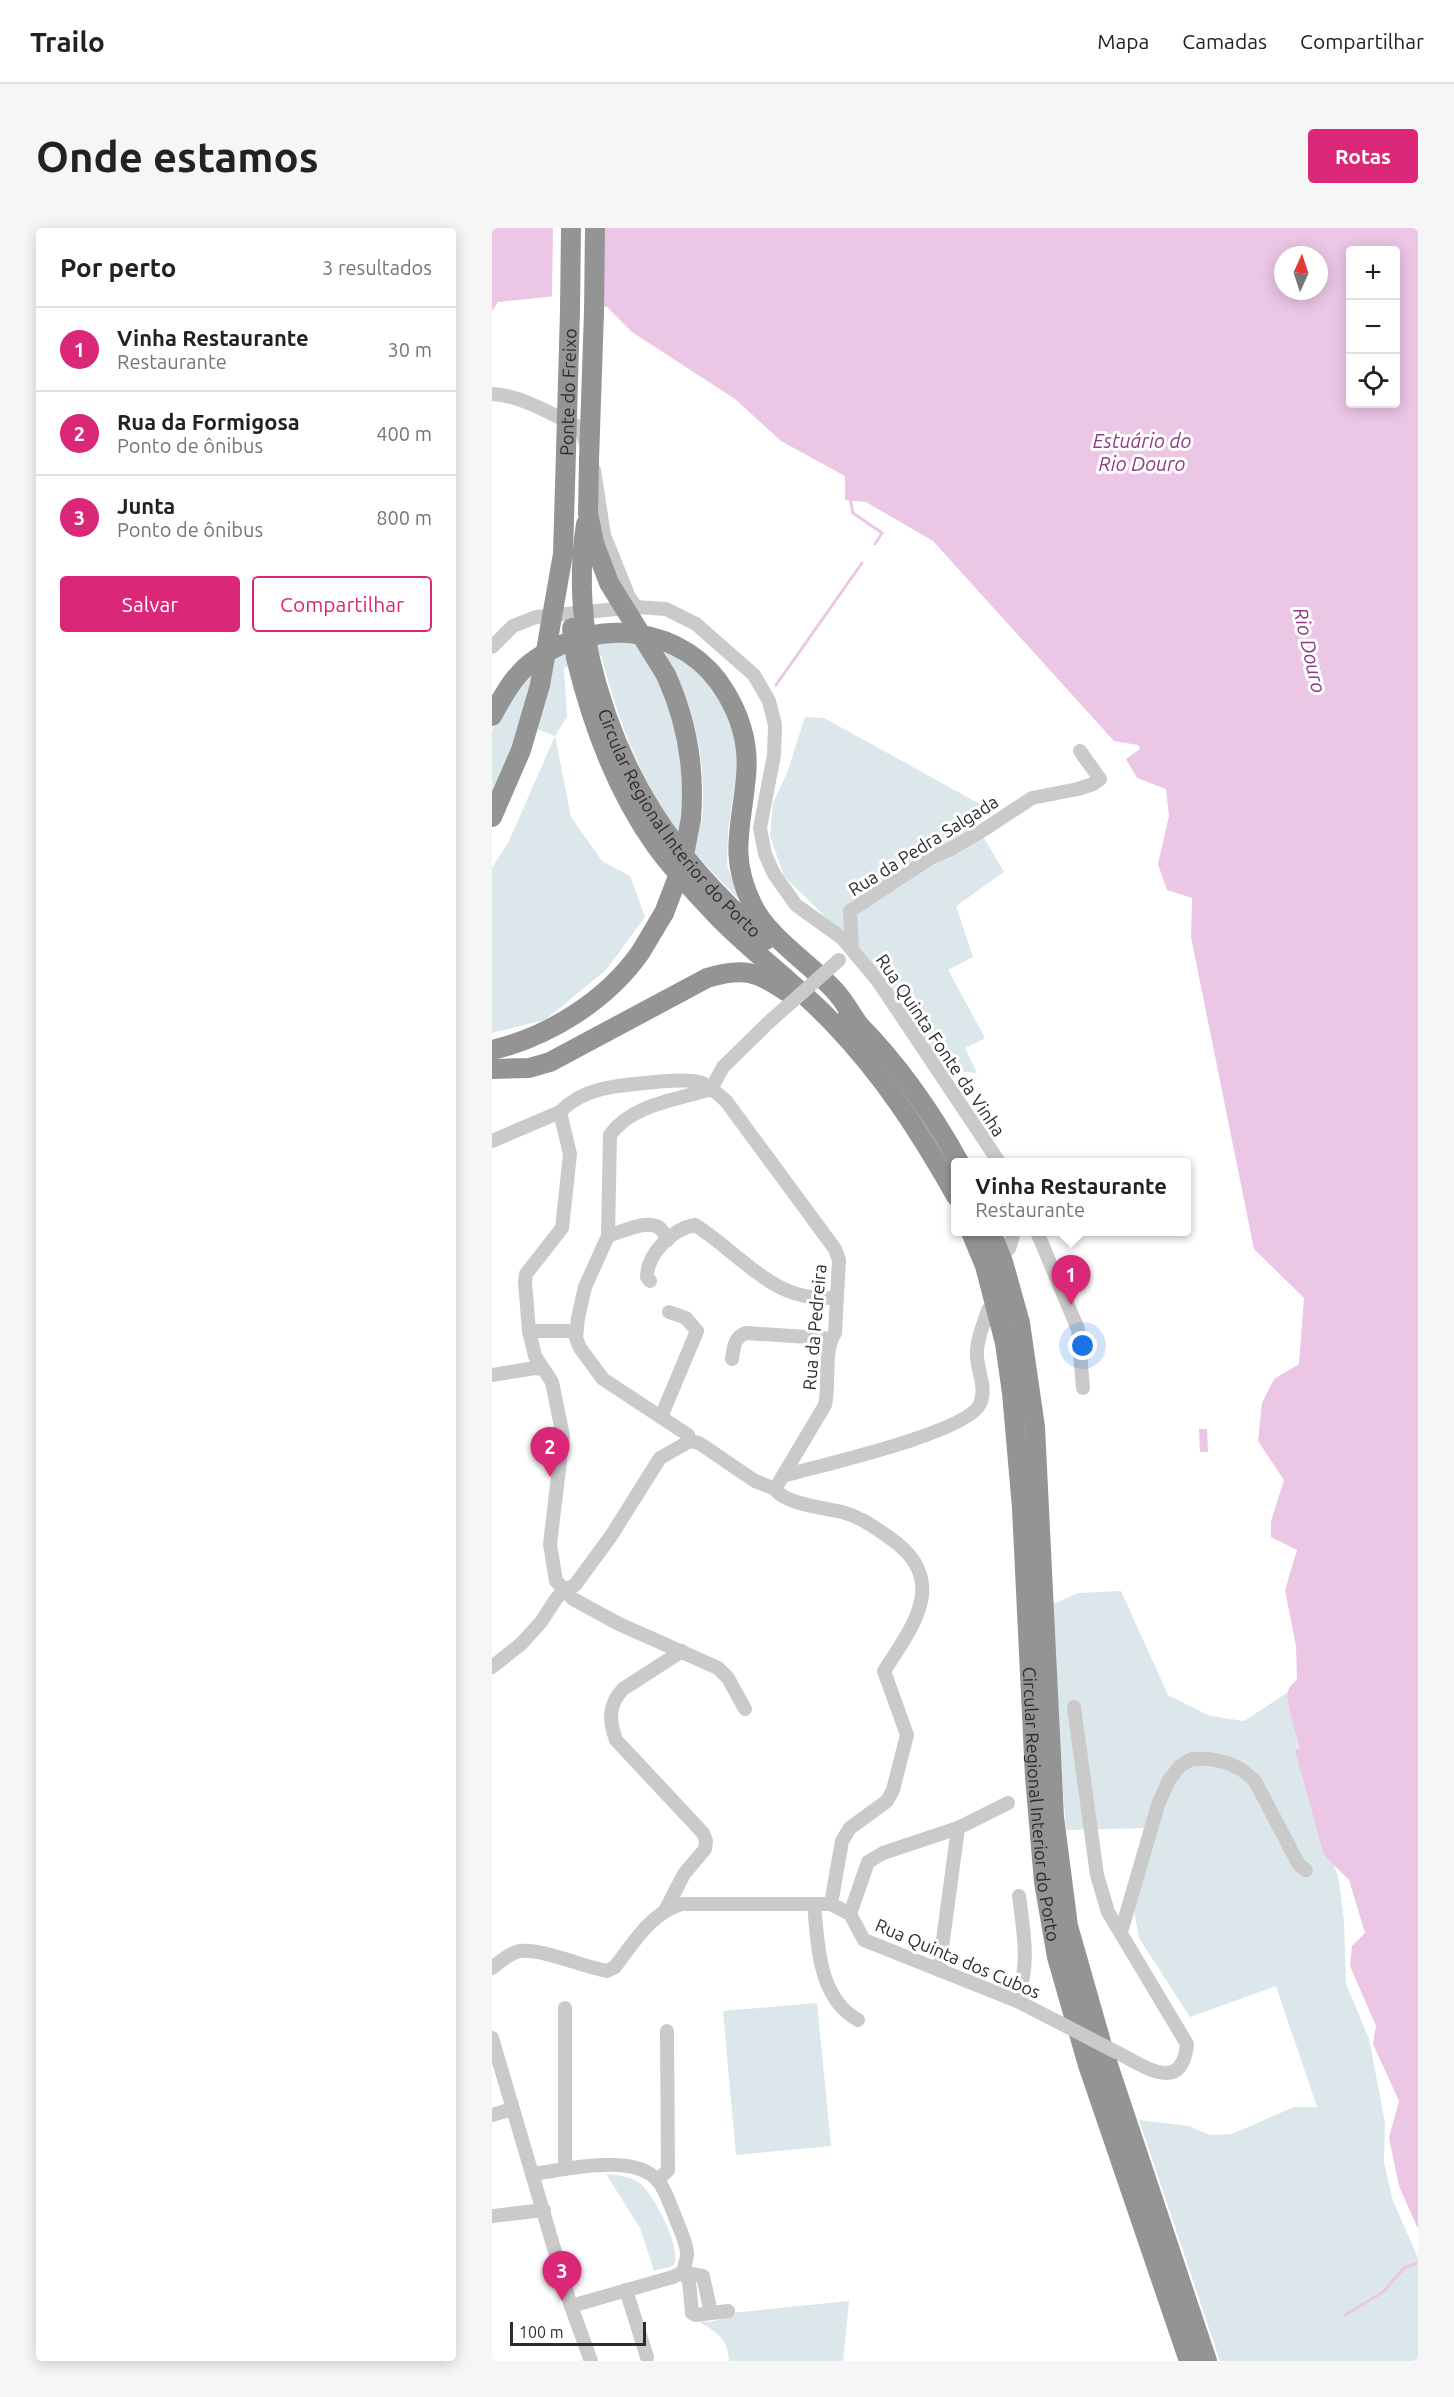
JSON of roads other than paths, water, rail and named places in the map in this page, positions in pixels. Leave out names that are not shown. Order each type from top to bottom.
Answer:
[{"type":"highway","name":"Ponte do Freixo","points":[[563,554],[571,228]]},
{"type":"highway","name":"Ponte do Freixo","points":[[588,513],[595,228]]},
{"type":"highway","name":"Circular Regional Interior do Porto","points":[[583,657],[581,554],[588,513]]},
{"type":"highway","points":[[492,1050],[532,1037],[580,1011],[600,995],[639,954],[664,914],[682,866],[691,818],[692,767],[686,732],[666,675],[609,584],[594,543],[588,513]]},
{"type":"highway","name":"Circular Regional Interior do Porto","points":[[563,554],[583,657],[624,762],[655,819],[670,840],[735,912],[850,1029],[894,1063],[937,1122],[957,1158]]},
{"type":"highway","points":[[492,818],[521,750],[540,685],[563,554]]},
{"type":"highway","points":[[492,716],[517,676],[534,660],[558,645],[577,638],[602,632],[645,635],[679,648],[701,663],[725,692],[739,718],[746,746],[747,774],[737,854],[741,877],[752,905],[770,929],[837,993],[850,1029]]},
{"type":"highway","points":[[492,1069],[529,1068],[550,1062],[706,978],[730,971],[750,972],[769,980],[850,1029]]},
{"type":"highway","name":"Circular Regional Interior do Porto","points":[[850,1029],[920,1133],[951,1187]]},
{"type":"highway","name":"Circular Regional Interior do Porto","points":[[973,1236],[985,1266],[1002,1332],[1012,1393],[1022,1508],[1035,1777],[1044,1882],[1060,1968],[1088,2065],[1147,2211],[1186,2324],[1207,2361]]},
{"type":"highway","name":"Circular Regional Interior do Porto","points":[[993,1236],[1003,1262],[1022,1331],[1035,1427],[1054,1817],[1068,1926],[1147,2211]]},
{"type":"highway","name":"Circular Regional Interior do Porto","points":[[1186,2324],[1189,2361]]},
{"type":"street","points":[[492,394],[501,394],[581,428],[596,476],[604,535],[628,597],[636,607]]},
{"type":"street","name":"Rua Quinta Fonte da Vinha","points":[[492,647],[513,626],[536,617],[636,607],[666,609],[696,624],[754,675],[765,691],[774,725],[774,755],[760,828],[765,854],[774,874],[796,905],[842,938],[878,981],[996,1158]]},
{"type":"street","name":"Rua da Pedra Salgada","points":[[852,949],[850,911],[932,857],[951,849],[985,829],[1032,798],[1078,789],[1093,784],[1100,778],[1080,751]]},
{"type":"street","points":[[690,1441],[688,1435],[603,1379],[580,1348],[576,1331],[585,1287],[608,1236],[610,1135],[617,1126],[641,1110],[711,1089],[723,1067],[768,1023],[852,949]]},
{"type":"street","points":[[492,1140],[560,1112],[567,1105],[594,1091],[613,1086],[673,1081],[699,1082],[711,1089]]},
{"type":"street","name":"Rua da Pedreira","points":[[711,1089],[726,1101],[835,1249],[839,1260],[835,1298],[835,1333],[830,1340],[825,1405],[775,1489]]},
{"type":"street","points":[[560,1112],[570,1154],[562,1228],[526,1274],[525,1282],[529,1331],[535,1356],[552,1382],[563,1436],[550,1544],[556,1581],[573,1599],[619,1624],[718,1668],[728,1678],[745,1709]]},
{"type":"street","points":[[608,1236],[649,1225],[662,1230],[668,1240]]},
{"type":"street","points":[[651,1281],[647,1277],[647,1267],[651,1256],[668,1240],[687,1227],[695,1225],[778,1286],[814,1298],[835,1298]]},
{"type":"street","points":[[1009,1249],[1013,1236]]},
{"type":"street","points":[[1039,1236],[1078,1329],[1083,1388]]},
{"type":"street","points":[[783,1476],[894,1445],[953,1425],[968,1417],[979,1406],[982,1396],[982,1381],[976,1351],[988,1310]]},
{"type":"street","points":[[661,1417],[697,1331],[686,1318],[669,1311]]},
{"type":"street","points":[[529,1331],[576,1331]]},
{"type":"street","points":[[732,1359],[735,1341],[739,1335],[747,1333],[830,1340]]},
{"type":"street","points":[[492,1375],[535,1368],[542,1369]]},
{"type":"street","points":[[492,1667],[521,1644],[541,1622],[563,1591],[574,1585],[611,1536],[660,1458],[690,1441],[699,1443],[755,1481],[775,1489],[779,1496],[861,1517],[906,1549],[918,1564],[923,1581],[922,1601],[901,1646],[884,1671],[907,1735],[892,1790],[887,1801],[850,1828],[842,1841],[831,1904]]},
{"type":"street","points":[[666,1909],[684,1874],[705,1849],[706,1840],[703,1833],[616,1740],[610,1724],[611,1708],[623,1689],[682,1651]]},
{"type":"street","points":[[1074,1707],[1097,1875],[1108,1912],[1121,1932]]},
{"type":"street","points":[[1121,1932],[1158,1805],[1169,1780],[1180,1766],[1192,1759],[1210,1759],[1228,1763],[1242,1770],[1255,1781],[1299,1865],[1306,1870]]},
{"type":"street","points":[[492,1968],[512,1954],[521,1951],[534,1952],[607,1971],[615,1966],[652,1920],[666,1909],[681,1904],[831,1904],[850,1914],[868,1862],[883,1853],[958,1828],[1008,1803]]},
{"type":"street","points":[[939,1970],[958,1828]]},
{"type":"street","points":[[1017,2001],[1027,1956],[1019,1896]]},
{"type":"street","points":[[814,1904],[821,1970],[844,2012],[858,2020]]},
{"type":"street","name":"Rua Quinta dos Cubos","points":[[850,1914],[864,1940],[1017,2001],[1158,2073],[1171,2074],[1180,2068],[1186,2059],[1187,2044],[1129,1950],[1121,1932]]},
{"type":"street","points":[[565,2008],[565,2168]]},
{"type":"street","points":[[658,2180],[668,2170],[667,2031]]},
{"type":"street","points":[[492,2038],[571,2306],[591,2361]]},
{"type":"street","points":[[492,2115],[512,2109]]},
{"type":"street","points":[[532,2174],[565,2168],[613,2165],[647,2172],[658,2180],[666,2192],[687,2254],[683,2272],[689,2281],[692,2313],[695,2315],[728,2311]]},
{"type":"street","points":[[492,2216],[544,2210]]},
{"type":"street","points":[[571,2306],[673,2277],[683,2272]]},
{"type":"street","points":[[626,2290],[647,2357]]},
{"type":"water","name":"Estuário do Rio Douro","points":[[492,228],[1418,228],[1418,2229],[1399,2186],[1389,2138],[1399,2101],[1373,2044],[1376,2026],[1350,1966],[1352,1946],[1365,1933],[1349,1880],[1324,1855],[1295,1750],[1299,1748],[1288,1702],[1289,1690],[1297,1679],[1296,1646],[1285,1590],[1297,1550],[1271,1537],[1271,1521],[1284,1480],[1258,1441],[1262,1403],[1274,1379],[1299,1364],[1304,1298],[1254,1249],[1191,937],[1192,898],[1167,890],[1158,864],[1169,816],[1166,789],[1137,778],[1126,759],[1140,749],[1138,745],[1114,741],[933,541],[866,502],[845,500],[845,476],[781,441],[735,399],[632,332],[607,307],[556,296],[498,302],[492,311]]},
{"type":"water","points":[[1199,1429],[1207,1429],[1208,1452],[1200,1452]]},
{"type":"waterway","points":[[850,498],[853,513],[882,533],[875,544]]},
{"type":"waterway","points":[[776,685],[862,563]]},
{"type":"waterway","points":[[1345,2315],[1383,2292],[1404,2268],[1418,2263]]},
{"type":"place","name":"Vinha Restaurante","points":[[1071,1305]]},
{"type":"place","name":"Rua da Formigosa","points":[[550,1477]]},
{"type":"place","name":"Junta","points":[[562,2301]]},
{"type":"water label","name":"Rio Douro","points":[[1310,650]]}]
